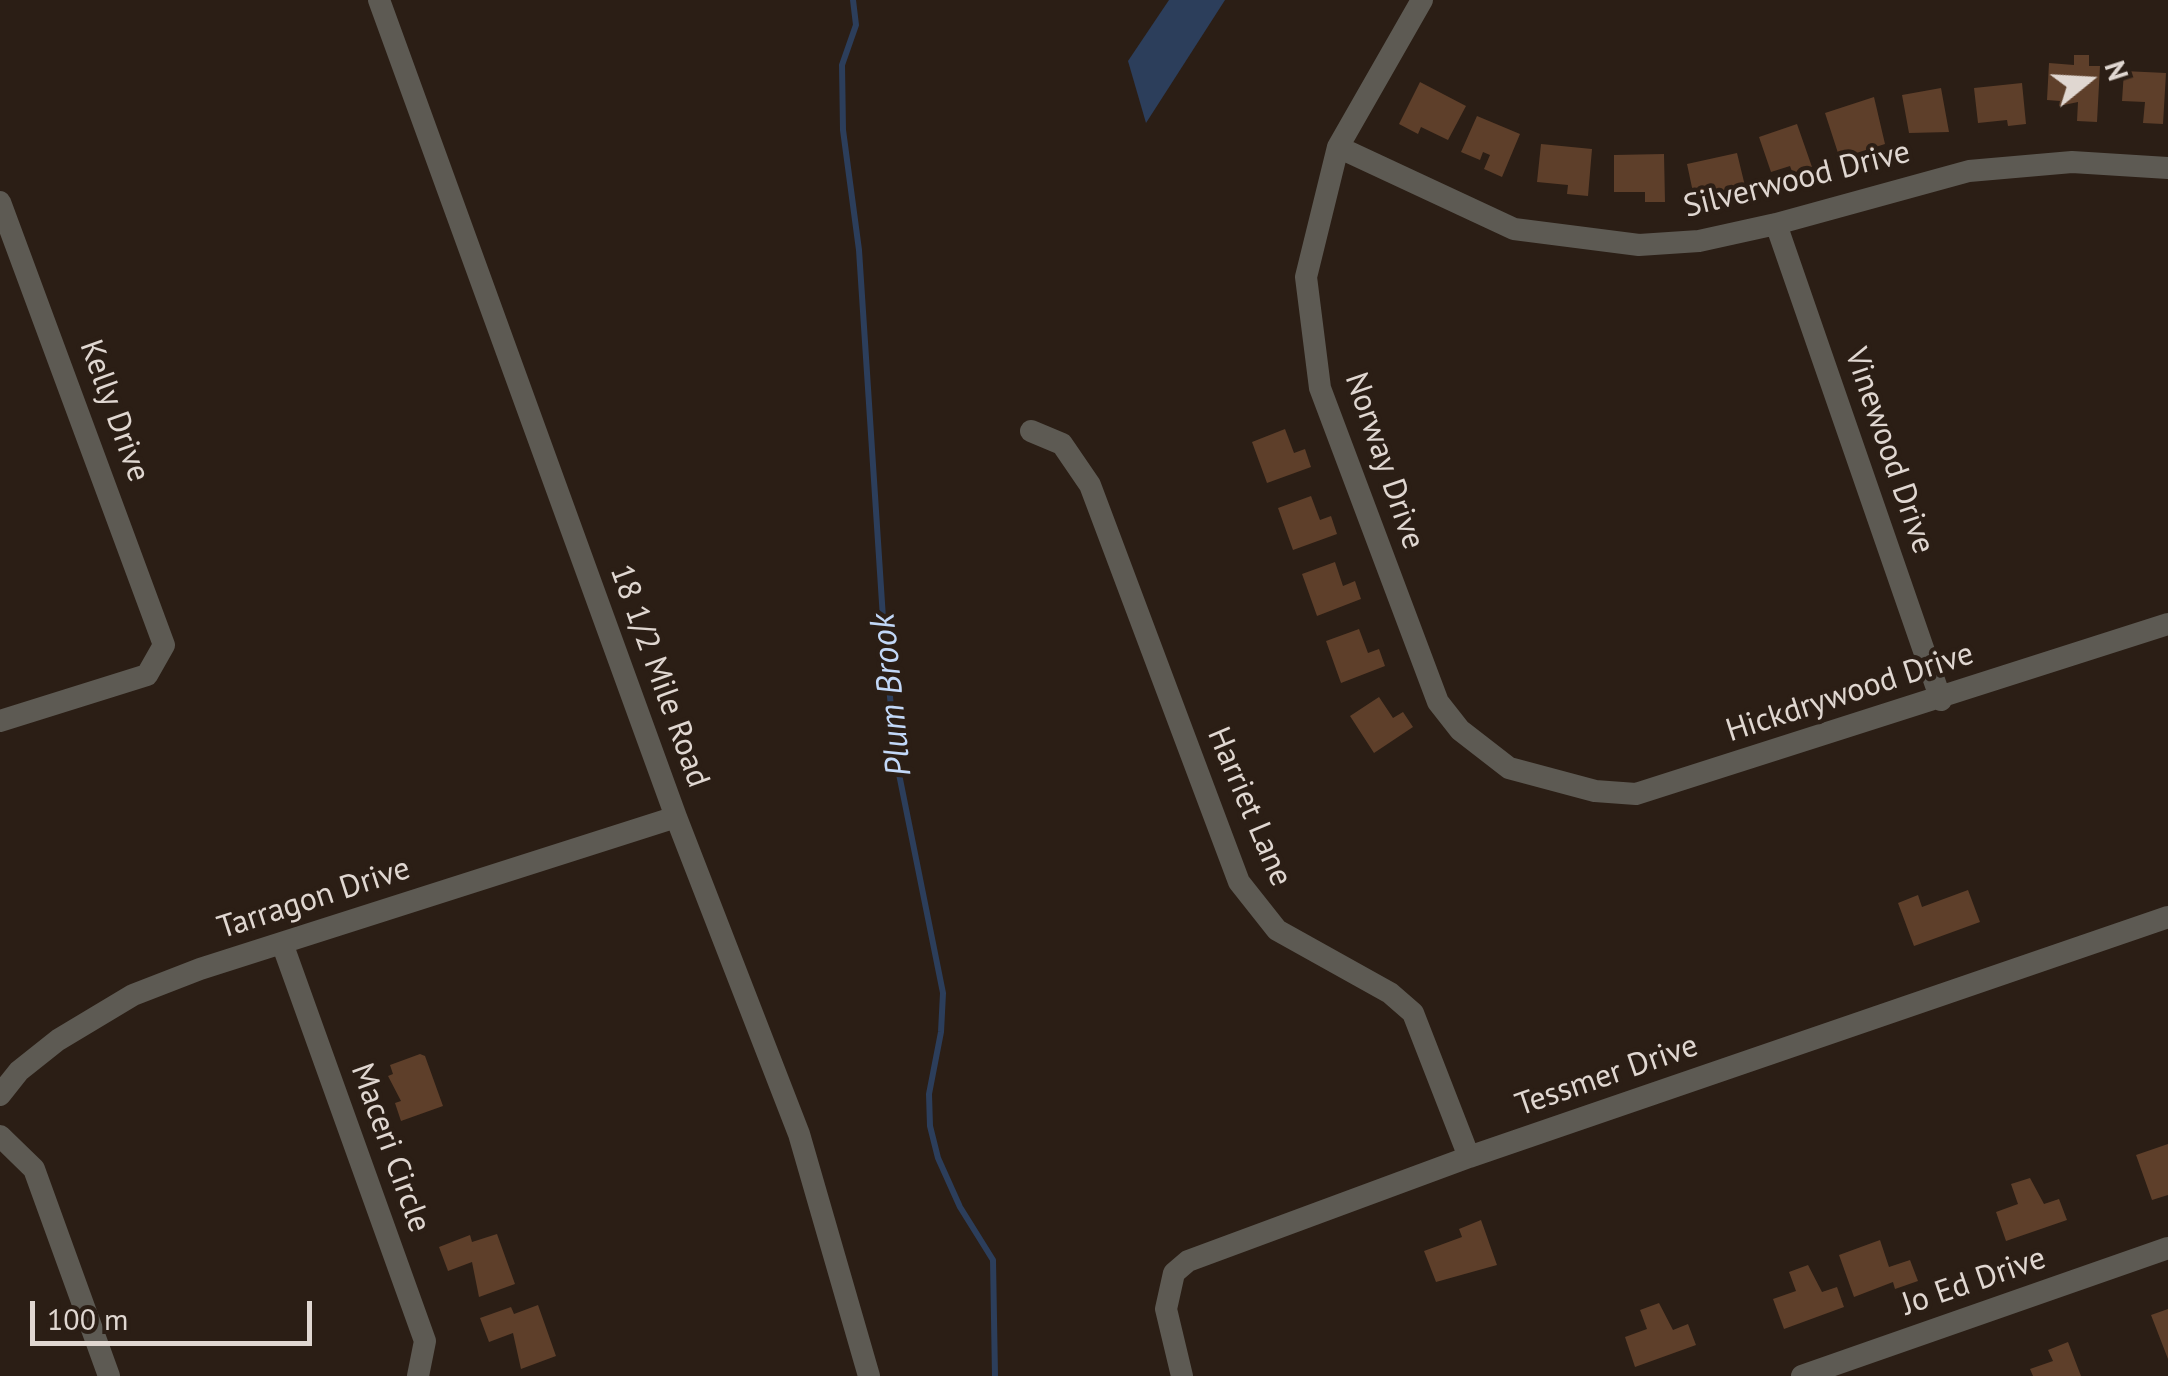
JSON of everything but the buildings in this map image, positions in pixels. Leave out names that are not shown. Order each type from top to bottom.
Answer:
[{"type":"street","name":"18 1/2 Mile Road","points":[[379,0],[676,817],[799,1134],[869,1376]]},
{"type":"street","name":"Norway Drive","points":[[1422,0],[1338,146],[1306,277],[1320,388],[1438,702],[1460,730],[1509,768],[1548,781]]},
{"type":"street","name":"Silverwood Drive","points":[[1338,146],[1514,229],[1639,244],[1699,241],[1776,224],[1969,171],[2072,162],[2168,168]]},
{"type":"street","name":"Kelly Drive","points":[[0,202],[164,644],[147,675],[0,722]]},
{"type":"street","name":"Vinewood Drive","points":[[1776,224],[1941,700]]},
{"type":"street","name":"Harriet Lane","points":[[1032,431],[1062,444],[1090,484],[1239,882],[1277,930],[1390,993],[1413,1013],[1469,1158]]},
{"type":"street","name":"Hickdrywood Drive","points":[[1548,781],[1595,791],[1636,794],[1941,700],[2168,624]]},
{"type":"street","name":"Tarragon Drive","points":[[0,1095],[19,1071],[94,1016],[200,970],[676,817]]},
{"type":"street","name":"Tessmer Drive","points":[[1182,1376],[1166,1309],[1174,1274],[1188,1260],[1469,1158],[2168,917]]},
{"type":"street","name":"Maceri Circle","points":[[282,943],[425,1341],[418,1376]]},
{"type":"street","points":[[0,1136],[34,1170],[109,1376]]},
{"type":"street","name":"Jo Ed Drive","points":[[1802,1376],[2168,1248]]},
{"type":"water","points":[[1169,0],[1225,0],[1146,123],[1128,61]]},
{"type":"waterway","name":"Plum Brook","points":[[853,0],[856,25],[842,65],[843,130],[859,250],[885,649],[897,764],[943,993],[941,1032],[929,1094],[930,1126],[938,1158],[960,1207],[993,1260],[995,1376]]}]
